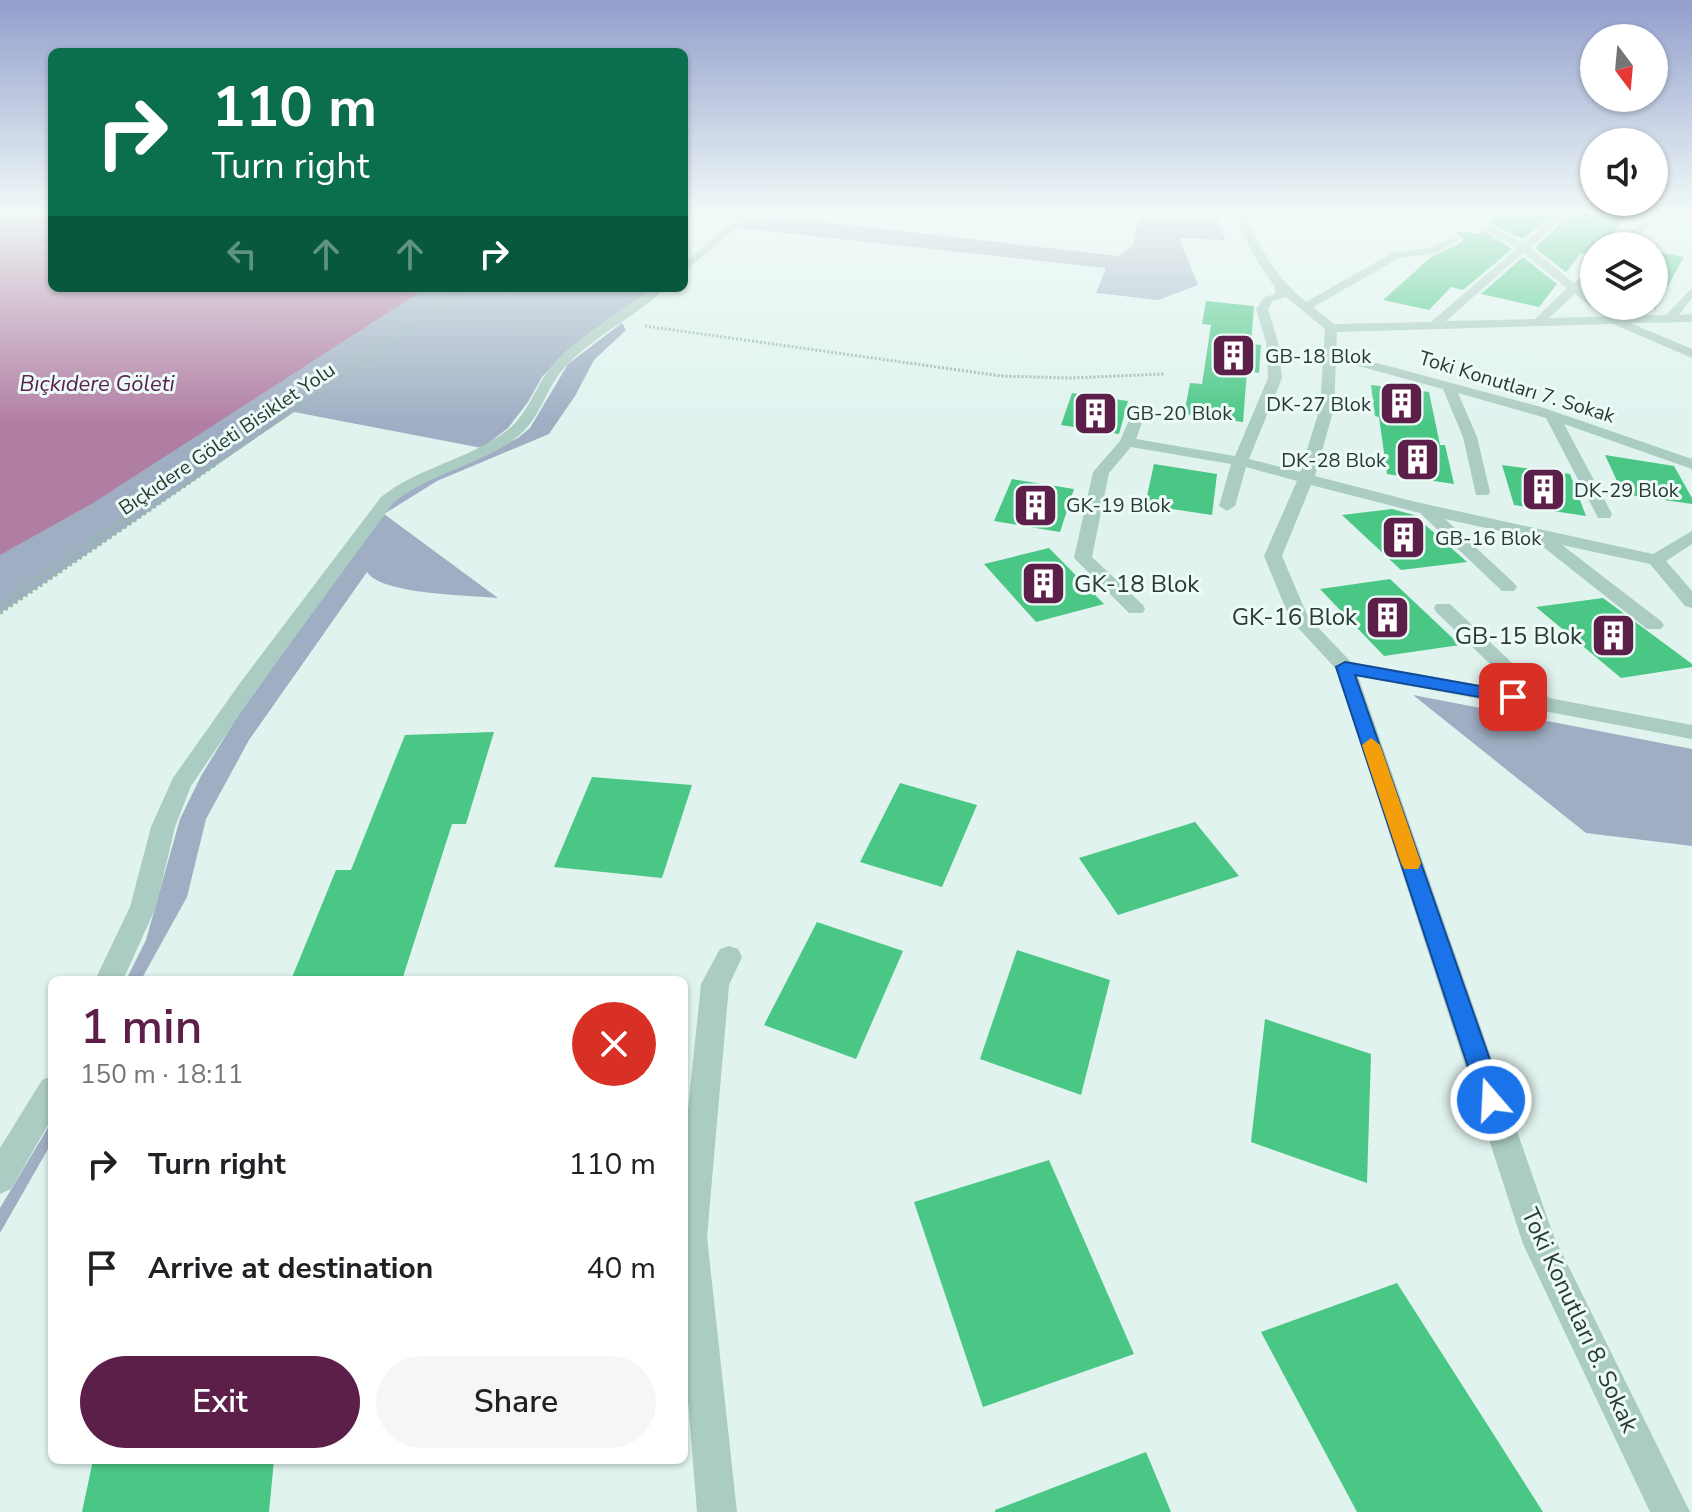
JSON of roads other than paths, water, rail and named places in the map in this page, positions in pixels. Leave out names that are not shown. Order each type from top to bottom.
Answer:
[{"type":"street","points":[[1278,283],[1331,328],[1580,319]]},
{"type":"street","points":[[1305,307],[1348,283]]},
{"type":"street","points":[[1435,324],[1482,283]]},
{"type":"street","points":[[1569,283],[1580,292]]},
{"type":"street","points":[[1540,320],[1580,283]]},
{"type":"street","points":[[1227,506],[1240,461],[1275,378],[1272,342],[1262,309],[1269,299],[1281,296],[1281,287]]},
{"type":"street","points":[[1670,318],[1692,291]]},
{"type":"street","points":[[111,976],[143,907],[163,827],[181,784],[353,542],[387,500],[410,480],[480,455],[512,435],[532,413],[552,373],[561,363],[654,292]]},
{"type":"street","points":[[1670,318],[1692,318]]},
{"type":"street","points":[[1612,320],[1692,354]]},
{"type":"street","name":"Toki Konutları 8. Sokak","points":[[1331,328],[1327,408],[1306,479],[1273,556],[1299,619],[1345,667],[1540,1244],[1670,1512]]},
{"type":"street","name":"Toki Konutları 7. Sokak","points":[[1329,354],[1552,416],[1692,464]]},
{"type":"street","points":[[1448,385],[1470,437],[1482,492]]},
{"type":"street","points":[[1136,609],[1083,558],[1101,472],[1127,442],[1140,409]]},
{"type":"street","points":[[1552,416],[1604,514]]},
{"type":"street","points":[[1127,442],[1240,461],[1425,510],[1656,560],[1692,602]]},
{"type":"street","points":[[1425,510],[1508,587]]},
{"type":"street","points":[[1541,536],[1654,625]]},
{"type":"street","points":[[1656,560],[1692,536]]},
{"type":"street","points":[[1443,608],[1543,704]]},
{"type":"street","points":[[1345,667],[1453,684],[1692,732]]},
{"type":"street","points":[[717,1512],[691,1237],[715,984],[729,957]]},
{"type":"street","points":[[0,1178],[48,1097]]},
{"type":"water","name":"Bıçkıdere Göleti","points":[[0,283],[48,283],[48,292],[420,292],[93,503],[0,555]]},
{"type":"place","name":"GB-18 Blok","points":[[1234,356]]},
{"type":"place","name":"DK-27 Blok","points":[[1402,404]]},
{"type":"place","name":"GB-20 Blok","points":[[1095,413]]},
{"type":"place","name":"DK-28 Blok","points":[[1417,460]]},
{"type":"place","name":"DK-29 Blok","points":[[1543,490]]},
{"type":"place","name":"GK-19 Blok","points":[[1035,505]]},
{"type":"place","name":"GB-16 Blok","points":[[1404,538]]},
{"type":"place","name":"GK-18 Blok","points":[[1043,584]]},
{"type":"place","name":"GK-16 Blok","points":[[1388,617]]},
{"type":"place","name":"GB-15 Blok","points":[[1613,636]]}]
